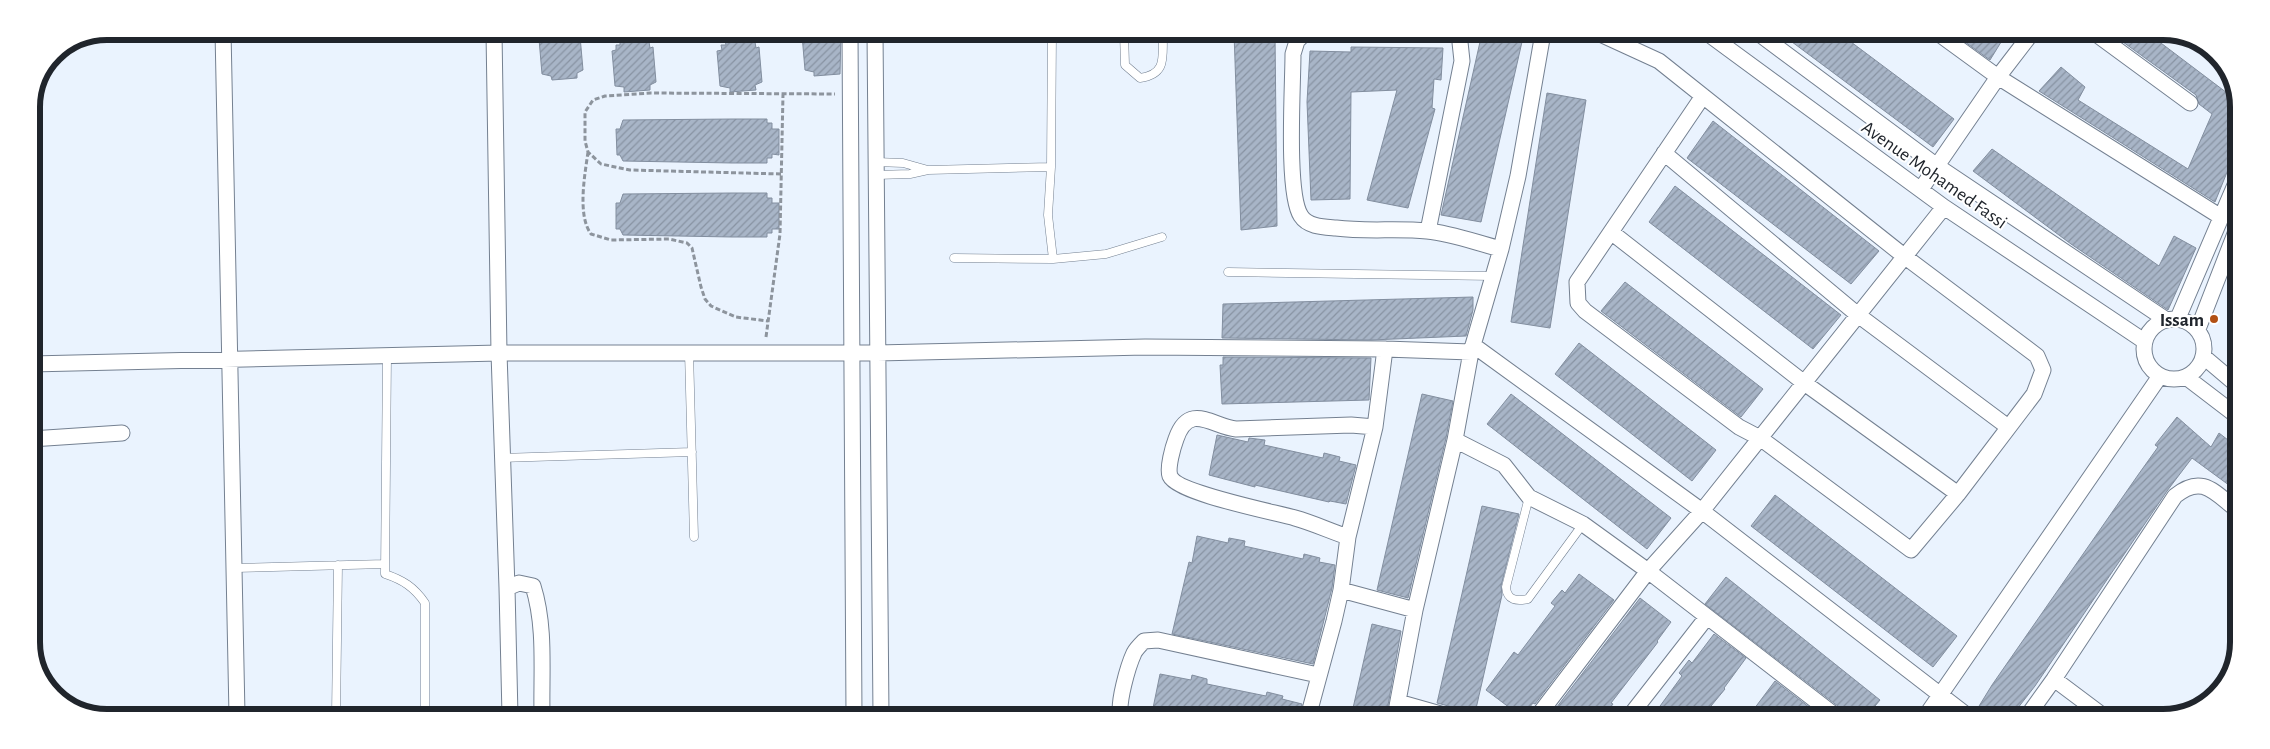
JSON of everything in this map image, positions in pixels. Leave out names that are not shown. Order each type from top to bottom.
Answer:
[{"type":"street","points":[[224,40],[237,709]]},
{"type":"street","points":[[494,40],[499,353],[510,709]]},
{"type":"street","points":[[850,40],[854,709]]},
{"type":"street","points":[[876,40],[881,709]]},
{"type":"street","points":[[1298,40],[1293,63],[1294,196],[1301,216],[1306,222],[1317,226],[1342,229],[1428,231],[1501,249]]},
{"type":"street","points":[[1428,231],[1462,61],[1460,40]]},
{"type":"street","points":[[1396,709],[1415,610],[1455,440],[1472,349],[1501,249],[1518,176],[1542,40]]},
{"type":"street","points":[[1613,40],[1659,61],[1703,96],[1904,256],[2037,356],[2043,370],[2034,394],[1958,494],[1912,550],[1760,438],[1739,427],[1584,311],[1578,303],[1577,282],[1703,96]]},
{"type":"street","name":"Avenue Mohamed Fassi","points":[[1717,40],[1944,207],[2144,341]]},
{"type":"street","name":"Avenue Mohamed Fassi","points":[[1767,40],[1937,166],[2171,319],[2189,322],[2198,329]]},
{"type":"street","points":[[1947,40],[1998,76],[2221,217]]},
{"type":"street","points":[[1921,189],[1998,76],[2026,40]]},
{"type":"street","points":[[2104,40],[2190,104]]},
{"type":"street","points":[[1664,153],[1858,315],[2008,428]]},
{"type":"street","points":[[2230,196],[2171,319],[2152,328],[2144,341],[2144,355],[2150,367],[2160,376],[2173,380],[2186,377],[2197,369],[2204,357],[2204,342],[2198,329],[2230,264]]},
{"type":"street","points":[[1543,709],[1648,571],[1702,511],[1944,207]]},
{"type":"street","points":[[1611,232],[1803,382],[1958,494]]},
{"type":"street","points":[[40,364],[499,353],[877,353],[1144,347],[1472,349],[1702,511],[1957,709]]},
{"type":"street","points":[[1310,709],[1334,622],[1348,537],[1375,427],[1385,349]]},
{"type":"street","points":[[2204,357],[2230,379]]},
{"type":"street","points":[[1930,709],[2160,376]]},
{"type":"street","points":[[2186,377],[2230,411]]},
{"type":"street","points":[[1348,537],[1296,518],[1211,496],[1179,484],[1170,475],[1176,439],[1186,423],[1195,418],[1204,417],[1223,427],[1236,429],[1351,425],[1375,427]]},
{"type":"street","points":[[40,438],[122,433]]},
{"type":"street","points":[[1455,440],[1504,465],[1529,496],[1583,524],[1648,571],[1827,709]]},
{"type":"street","points":[[2032,709],[2175,496],[2186,487],[2196,484],[2208,487],[2230,504]]},
{"type":"street","points":[[507,588],[519,584],[533,586],[538,601],[541,628],[542,709]]},
{"type":"street","points":[[1340,590],[1415,610]]},
{"type":"street","points":[[1635,709],[1707,617]]},
{"type":"street","points":[[1120,709],[1120,702],[1134,652],[1144,641],[1158,640],[1318,675]]},
{"type":"street","points":[[2054,679],[2094,709]]},
{"type":"lane","points":[[1052,40],[1048,215],[1052,259]]},
{"type":"lane","points":[[1124,40],[1126,65],[1140,78],[1153,76],[1160,68],[1162,40]]},
{"type":"lane","points":[[876,169],[904,162],[928,170]]},
{"type":"lane","points":[[876,169],[910,174],[928,170],[1050,167]]},
{"type":"lane","points":[[954,258],[1052,259],[1106,254],[1162,237]]},
{"type":"lane","points":[[1228,272],[1493,276]]},
{"type":"lane","points":[[689,352],[694,537]]},
{"type":"lane","points":[[388,355],[385,574],[401,579],[416,590],[425,603],[425,709]]},
{"type":"lane","points":[[502,458],[692,452]]},
{"type":"lane","points":[[1529,496],[1506,587],[1507,593],[1516,601],[1528,599],[1583,524]]},
{"type":"lane","points":[[235,568],[385,564]]},
{"type":"lane","points":[[336,709],[338,565]]},
{"type":"path","points":[[768,321],[736,317],[712,306],[705,299],[700,287],[694,254],[687,243],[669,239],[611,240],[591,234],[585,220],[583,199],[588,152],[585,141],[585,112],[593,100],[599,98],[651,93],[851,94]]},
{"type":"path","points":[[765,352],[780,234],[783,94]]},
{"type":"path","points":[[588,152],[601,164],[630,170],[781,174]]},
{"type":"building","points":[[539,40],[580,40],[583,70],[577,73],[577,78],[552,80],[551,76],[542,74]]},
{"type":"building","points":[[620,40],[646,40],[649,42],[650,48],[653,47],[656,82],[650,85],[650,90],[624,92],[624,87],[615,86],[612,51],[616,50],[616,45],[620,45]]},
{"type":"building","points":[[725,40],[751,40],[751,42],[755,42],[756,48],[759,47],[762,82],[755,85],[756,90],[730,92],[730,88],[720,86],[717,51],[722,50],[721,45],[726,45]]},
{"type":"building","points":[[802,40],[841,40],[840,74],[814,76],[814,72],[805,70]]},
{"type":"building","points":[[1234,40],[1275,40],[1277,226],[1241,230]]},
{"type":"building","points":[[1480,40],[1522,40],[1481,222],[1441,215]]},
{"type":"building","points":[[1789,40],[1848,40],[1954,119],[1933,147]]},
{"type":"building","points":[[1962,40],[2002,40],[1990,60]]},
{"type":"building","points":[[2120,40],[2157,40],[2229,94],[2230,165],[2215,202],[2039,91],[2061,67],[2085,87],[2078,100],[2188,169],[2212,114],[2199,104],[2196,95]]},
{"type":"building","points":[[1351,47],[1443,48],[1441,80],[1434,79],[1432,108],[1435,109],[1408,208],[1367,200],[1397,90],[1351,92],[1350,199],[1311,200],[1307,102],[1310,51],[1351,52]]},
{"type":"building","points":[[1547,93],[1586,100],[1550,328],[1511,322]]},
{"type":"building","points":[[767,119],[767,123],[772,123],[772,129],[779,129],[779,155],[772,154],[772,158],[767,158],[767,163],[623,161],[620,155],[617,155],[616,129],[620,129],[623,120]]},
{"type":"building","points":[[1713,121],[1879,251],[1851,284],[1687,158]]},
{"type":"building","points":[[1992,149],[2159,266],[2174,236],[2196,248],[2168,310],[2071,244],[1973,171]]},
{"type":"building","points":[[1675,186],[1841,315],[1813,349],[1649,222]]},
{"type":"building","points":[[767,193],[767,198],[772,198],[772,203],[779,203],[779,229],[772,229],[772,233],[767,233],[767,237],[623,235],[620,229],[616,229],[616,203],[620,203],[623,194]]},
{"type":"building","points":[[1625,282],[1763,389],[1741,417],[1601,311]]},
{"type":"building","points":[[1473,297],[1473,310],[1466,336],[1371,340],[1222,338],[1223,304]]},
{"type":"building","points":[[1579,343],[1716,450],[1692,481],[1555,374]]},
{"type":"building","points":[[1223,357],[1371,358],[1369,400],[1222,404],[1220,365],[1223,365]]},
{"type":"building","points":[[1422,394],[1453,401],[1408,598],[1377,590]]},
{"type":"building","points":[[1511,394],[1671,518],[1647,549],[1487,424]]},
{"type":"building","points":[[2177,417],[2211,447],[2219,433],[2230,442],[2230,486],[2192,458],[2167,491],[2035,686],[2017,709],[1977,709],[2158,447],[2155,445]]},
{"type":"building","points":[[1217,435],[1248,442],[1249,438],[1265,440],[1264,445],[1323,458],[1324,453],[1340,457],[1339,461],[1356,465],[1346,504],[1329,502],[1255,485],[1255,487],[1209,475]]},
{"type":"building","points":[[1775,495],[1957,636],[1933,667],[1751,526]]},
{"type":"building","points":[[1482,506],[1519,514],[1501,586],[1502,595],[1476,709],[1460,709],[1437,703]]},
{"type":"building","points":[[1197,536],[1228,543],[1229,538],[1245,541],[1244,546],[1303,559],[1304,554],[1320,558],[1319,562],[1335,565],[1332,588],[1313,664],[1172,634],[1189,562],[1192,563]]},
{"type":"building","points":[[1579,574],[1614,600],[1535,704],[1533,703],[1528,709],[1511,709],[1486,690],[1514,652],[1518,655],[1555,606],[1551,603],[1562,590],[1565,593]]},
{"type":"building","points":[[1726,577],[1880,700],[1873,709],[1842,709],[1705,604]]},
{"type":"building","points":[[1640,598],[1671,622],[1611,703],[1613,704],[1609,709],[1555,709]]},
{"type":"building","points":[[1372,624],[1401,631],[1387,709],[1353,709]]},
{"type":"building","points":[[1714,634],[1746,658],[1709,709],[1658,709],[1682,676],[1679,673],[1689,660],[1692,663]]},
{"type":"building","points":[[1160,674],[1191,680],[1192,675],[1207,679],[1207,684],[1266,696],[1267,692],[1283,696],[1282,699],[1302,704],[1301,709],[1153,709]]},
{"type":"building","points":[[1775,681],[1812,709],[1754,709]]},
{"type":"place","name":"Issam","points":[[2214,319]]}]
